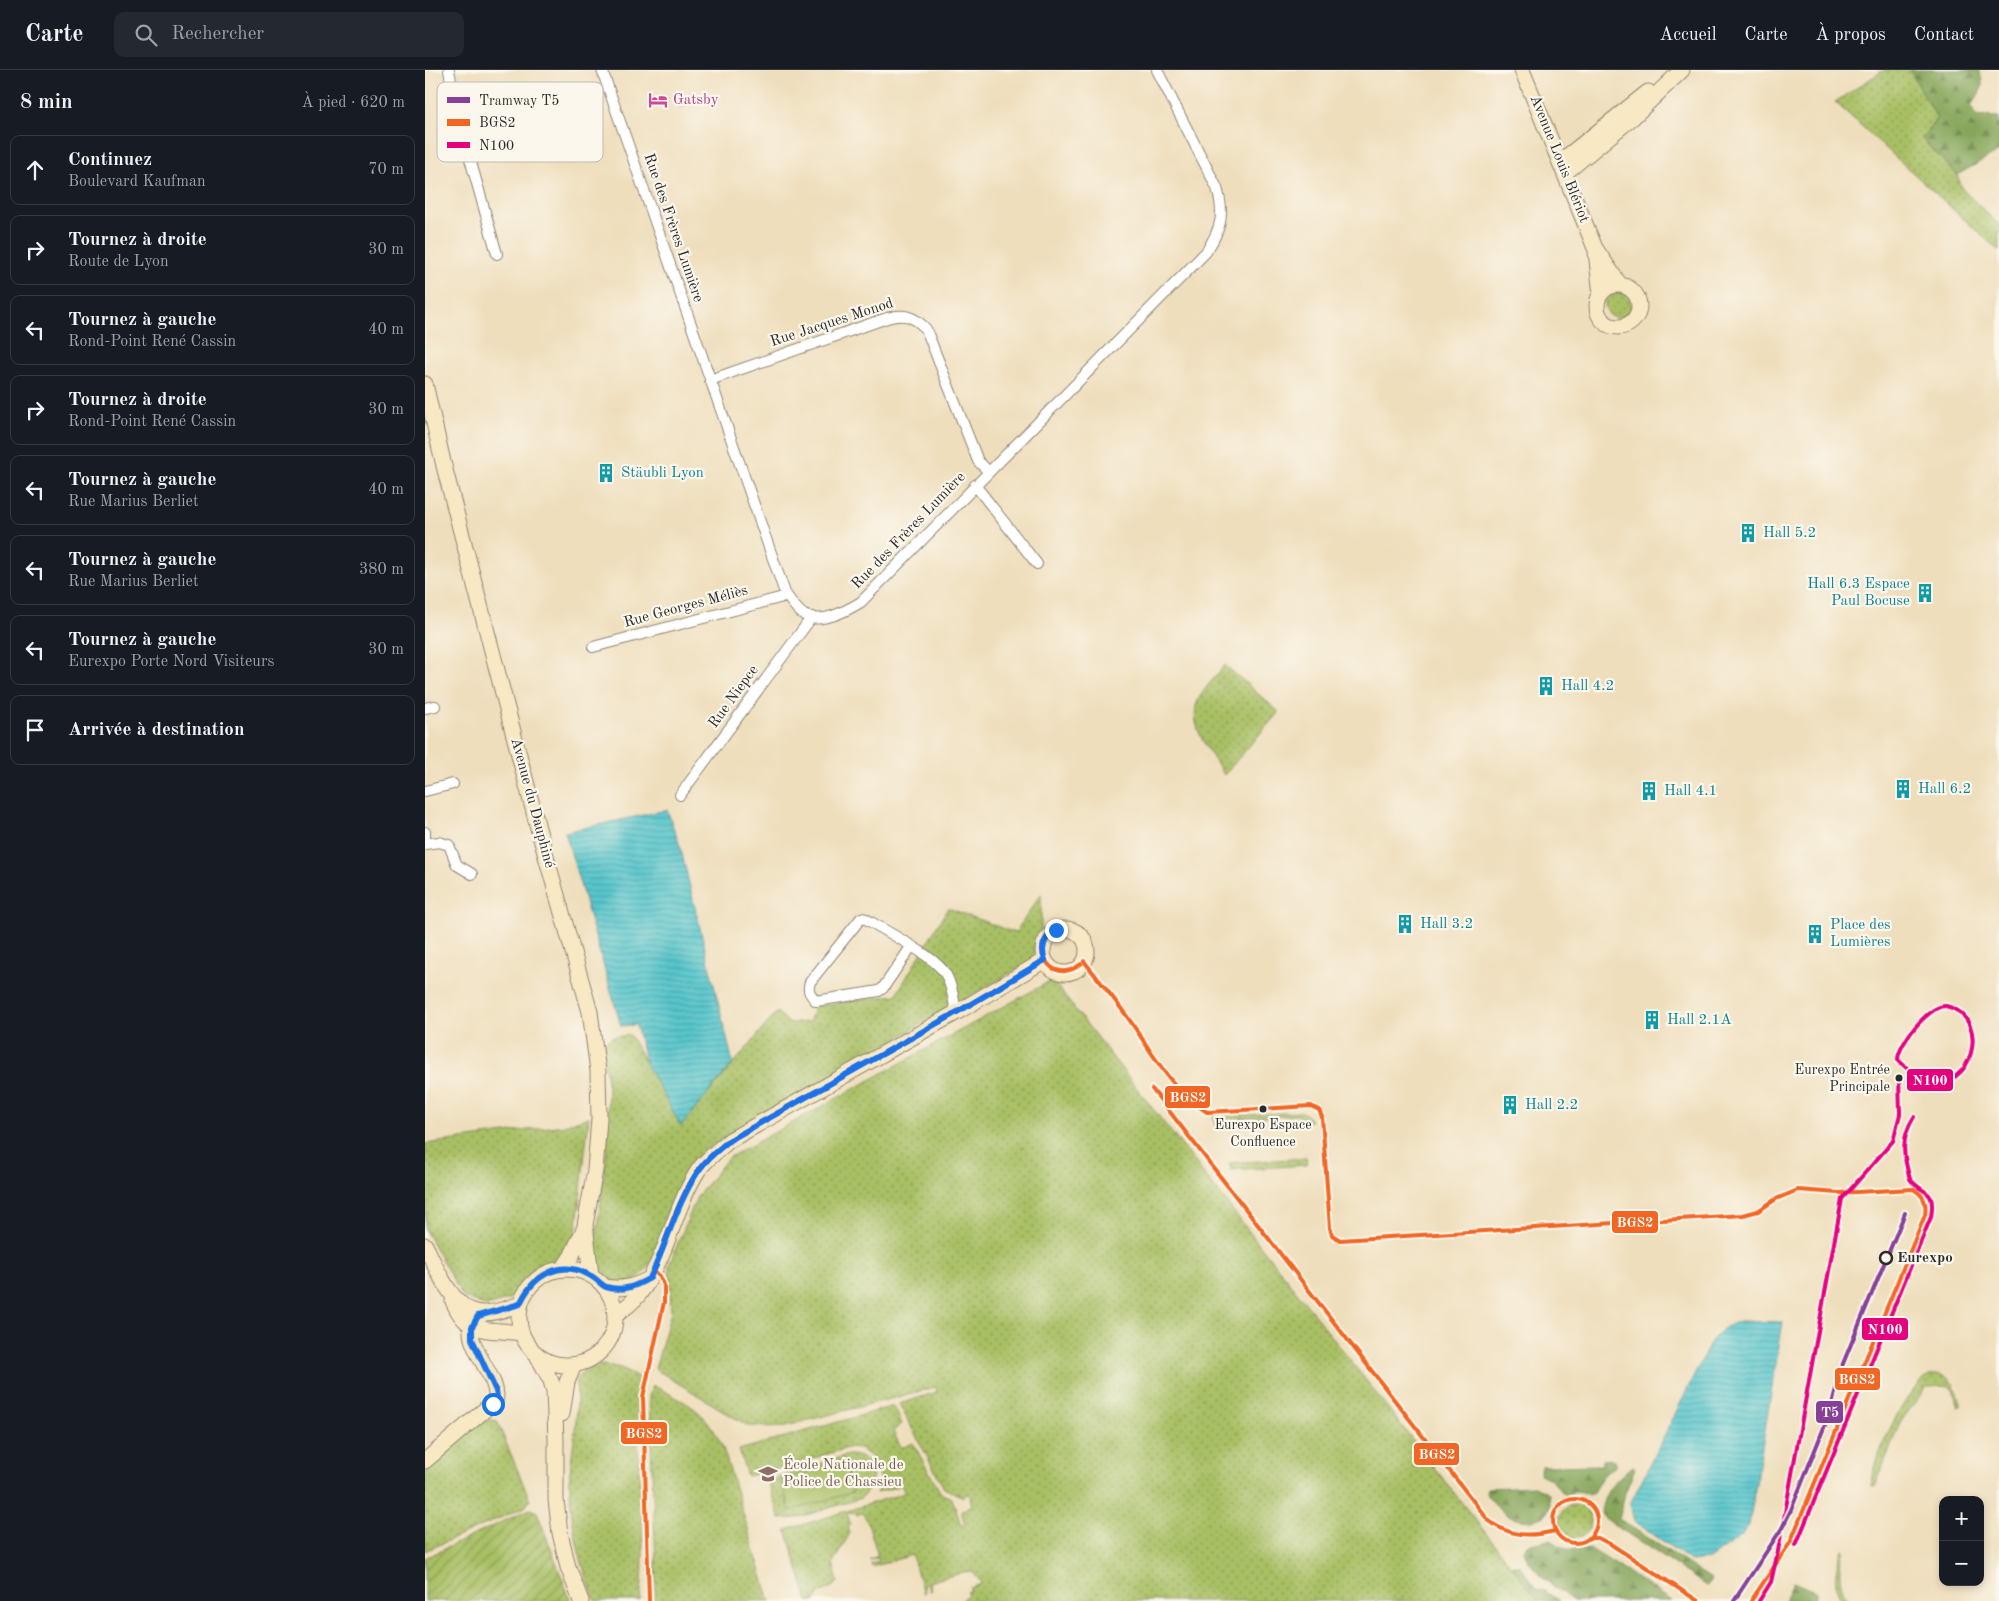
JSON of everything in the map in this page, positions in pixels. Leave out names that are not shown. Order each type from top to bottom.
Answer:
[{"type":"street","name":"Rue des Frères Lumière","points":[[602,70],[787,596],[804,615],[824,618],[861,602],[988,471],[1206,252],[1217,235],[1222,205],[1217,188],[1157,70]]},
{"type":"street","name":"Avenue Louis Blériot","points":[[1522,70],[1595,248],[1619,285]]},
{"type":"street","points":[[1563,168],[1621,112],[1678,70]]},
{"type":"street","points":[[1563,168],[1632,118],[1682,70]]},
{"type":"street","points":[[471,162],[497,254]]},
{"type":"street","name":"Avenue Louis Blériot","points":[[1595,248],[1601,294]]},
{"type":"street","points":[[1619,285],[1630,289],[1637,298],[1638,310],[1634,320],[1624,326],[1614,326],[1603,320],[1597,303],[1601,294],[1613,286],[1619,285]]},
{"type":"street","name":"Rue Jacques Monod","points":[[710,380],[887,318],[905,314],[927,328],[978,461],[988,471]]},
{"type":"street","name":"Avenue du Dauphiné","points":[[425,384],[444,466],[538,828],[590,1012],[598,1071],[599,1120],[595,1170],[585,1225],[572,1256],[563,1269]]},
{"type":"street","points":[[975,485],[1037,564]]},
{"type":"street","name":"Rue Georges Méliès","points":[[593,647],[787,596]]},
{"type":"street","name":"Rue Niepce","points":[[681,795],[812,617]]},
{"type":"street","points":[[425,791],[453,784]]},
{"type":"street","points":[[425,832],[425,837]]},
{"type":"street","points":[[425,844],[439,842],[449,845],[457,865],[472,874]]},
{"type":"street","points":[[911,946],[883,988],[879,991],[817,1001],[811,995],[808,988],[810,982],[861,918],[866,919],[911,946],[939,965],[951,985],[956,1013]]},
{"type":"street","points":[[615,1316],[639,1295],[650,1278],[688,1189],[700,1168],[712,1154],[737,1136],[956,1013],[1045,960]]},
{"type":"street","name":"Avenue du Dauphiné","points":[[585,1225],[591,1275]]},
{"type":"street","points":[[425,1245],[460,1316],[472,1327],[521,1333]]},
{"type":"street","points":[[537,1356],[561,1365],[574,1365],[597,1355],[605,1346],[611,1336],[615,1316],[612,1301],[604,1287],[591,1275],[577,1270],[563,1269],[548,1272],[536,1280],[526,1291],[520,1304],[518,1319],[521,1333],[527,1346],[537,1356],[551,1381],[554,1391],[556,1500],[560,1533],[568,1567],[581,1601]]},
{"type":"street","points":[[604,1287],[623,1289],[637,1285],[650,1278]]},
{"type":"street","points":[[446,1286],[465,1308],[483,1314]]},
{"type":"street","points":[[425,1461],[495,1401],[496,1391],[472,1339],[472,1327],[478,1316],[520,1304]]},
{"type":"street","points":[[479,1352],[479,1340],[489,1330]]},
{"type":"street","points":[[556,1440],[567,1382],[574,1365]]},
{"type":"green space","points":[[1884,70],[1910,70],[1937,118],[1922,139],[1957,175],[1963,190],[1999,225],[1999,251],[1835,102]]},
{"type":"green space","points":[[1910,70],[1978,70],[1982,85],[1971,105],[1977,116],[1999,117],[1999,151],[1957,175],[1922,139],[1937,118]]},
{"type":"green space","points":[[1618,292],[1628,295],[1631,305],[1628,315],[1618,318],[1608,315],[1605,305],[1608,295]]},
{"type":"green space","points":[[1225,665],[1279,712],[1224,775],[1206,747],[1197,726],[1195,715],[1196,705],[1201,695]]},
{"type":"green space","points":[[1041,894],[1041,932],[1031,961],[706,1149],[688,1175],[657,1251],[646,1270],[634,1281],[621,1285],[606,1279],[596,1267],[592,1250],[598,1226],[607,1145],[608,1089],[602,1045],[612,1037],[630,1035],[681,1126],[777,1012],[789,1023],[809,1022],[815,1006],[896,995],[948,908],[1015,933]]},
{"type":"green space","points":[[1052,980],[1539,1601],[962,1601],[968,1594],[967,1592],[970,1591],[970,1588],[981,1584],[973,1571],[929,1582],[931,1591],[929,1591],[927,1584],[923,1585],[925,1592],[923,1593],[912,1555],[872,1567],[871,1564],[879,1561],[878,1558],[870,1560],[878,1556],[867,1520],[862,1513],[857,1515],[854,1512],[847,1514],[851,1525],[848,1527],[850,1533],[833,1563],[838,1582],[819,1594],[815,1601],[808,1601],[786,1530],[904,1493],[902,1485],[876,1493],[880,1477],[876,1463],[866,1452],[851,1447],[747,1476],[739,1450],[894,1406],[902,1424],[893,1431],[901,1448],[913,1443],[939,1490],[942,1494],[952,1498],[961,1525],[965,1525],[961,1511],[972,1505],[969,1493],[963,1497],[944,1488],[899,1404],[937,1392],[936,1387],[782,1427],[748,1426],[655,1369],[671,1312],[669,1265],[697,1197],[728,1158]]},
{"type":"green space","points":[[1302,1112],[1311,1121],[1300,1122],[1299,1115],[1218,1120],[1218,1127],[1215,1127],[1213,1117]]},
{"type":"green space","points":[[589,1117],[576,1234],[559,1261],[530,1274],[510,1299],[486,1306],[463,1297],[425,1230],[425,1144],[564,1125]]},
{"type":"green space","points":[[1306,1158],[1307,1165],[1231,1170],[1229,1163]]},
{"type":"green space","points":[[600,1365],[621,1368],[640,1379],[638,1435],[643,1574],[640,1601],[595,1601],[584,1570],[573,1522],[570,1473],[577,1413],[575,1380],[583,1371]]},
{"type":"green space","points":[[1937,1374],[1948,1378],[1954,1385],[1961,1406],[1958,1407],[1953,1390],[1949,1386],[1926,1387],[1899,1424],[1875,1487],[1872,1486],[1873,1474],[1878,1458],[1904,1403],[1915,1388],[1926,1378]]},
{"type":"green space","points":[[652,1385],[694,1409],[710,1424],[717,1435],[723,1448],[770,1601],[655,1601],[656,1564],[649,1397]]},
{"type":"green space","points":[[485,1419],[497,1421],[530,1500],[525,1507],[425,1551],[425,1470]]},
{"type":"green space","points":[[848,1455],[864,1459],[872,1470],[871,1485],[861,1498],[797,1518],[780,1519],[768,1484],[780,1476]]},
{"type":"green space","points":[[1614,1459],[1617,1465],[1603,1475],[1592,1494],[1575,1492],[1565,1494],[1561,1492],[1552,1479],[1540,1475],[1542,1466],[1602,1465],[1602,1460]]},
{"type":"green space","points":[[844,1461],[853,1492],[790,1511],[781,1480]]},
{"type":"green space","points":[[1633,1466],[1635,1468],[1625,1493],[1619,1519],[1711,1579],[1707,1586],[1604,1518],[1601,1512],[1608,1491],[1616,1480]]},
{"type":"green space","points":[[1535,1486],[1549,1493],[1550,1506],[1545,1516],[1535,1519],[1519,1520],[1511,1517],[1498,1508],[1486,1493],[1487,1488]]},
{"type":"green space","points":[[1575,1505],[1587,1509],[1591,1521],[1587,1533],[1575,1537],[1563,1533],[1559,1521],[1563,1509]]},
{"type":"green space","points":[[530,1509],[537,1512],[570,1599],[566,1601],[425,1601],[425,1558]]},
{"type":"green space","points":[[1549,1540],[1566,1549],[1591,1549],[1672,1601],[1573,1601],[1543,1578],[1528,1561],[1524,1551],[1527,1545]]},
{"type":"green space","points":[[1842,1549],[1844,1550],[1840,1563],[1840,1576],[1848,1601],[1841,1601],[1836,1581],[1836,1569]]},
{"type":"green space","points":[[1511,1565],[1519,1565],[1538,1590],[1545,1591],[1559,1601],[1539,1601]]},
{"type":"green space","points":[[1793,1582],[1817,1592],[1814,1601],[1785,1601]]},
{"type":"water","points":[[694,96],[696,103],[680,107],[678,101]]},
{"type":"water","points":[[667,810],[680,846],[733,1063],[681,1126],[646,1064],[636,1025],[621,1026],[565,832]]},
{"type":"water","points":[[1740,1321],[1783,1322],[1749,1525],[1742,1535],[1709,1559],[1691,1561],[1634,1521],[1630,1504],[1712,1340],[1725,1327]]},
{"type":"tram line","name":"T5","points":[[1734,1601],[1782,1528],[1791,1510],[1829,1415],[1842,1366],[1905,1213]]},
{"type":"transit line","name":"BGS2","points":[[1057,930],[1048,936],[1044,943],[1043,952],[1046,960],[1051,967],[1060,971],[1070,970],[1081,964]]},
{"type":"transit line","name":"BGS2","points":[[654,1271],[686,1190],[705,1162],[730,1140],[959,1011],[1045,960]]},
{"type":"transit line","name":"BGS2","points":[[1084,961],[1127,1017],[1165,1073],[1184,1094],[1207,1112],[1311,1106],[1319,1110],[1322,1117],[1330,1228],[1332,1235],[1340,1240],[1743,1215],[1758,1211],[1776,1199],[1798,1190],[1838,1193],[1913,1189],[1920,1194],[1926,1207],[1925,1215],[1790,1543],[1751,1601]]},
{"type":"transit line","name":"N100","points":[[1946,1006],[1961,1013],[1969,1024],[1973,1038],[1971,1053],[1965,1066],[1956,1076],[1943,1082],[1927,1080],[1915,1074],[1901,1063],[1898,1060],[1899,1053],[1923,1018],[1939,1007],[1946,1006]]},
{"type":"transit line","name":"N100","points":[[1759,1601],[1771,1582],[1778,1551],[1842,1199],[1893,1141],[1900,1114],[1899,1078]]},
{"type":"transit line","name":"BGS2","points":[[1152,1089],[1488,1520],[1512,1533],[1528,1535],[1555,1531]]},
{"type":"transit line","name":"N100","points":[[1796,1545],[1931,1217],[1932,1201],[1930,1196],[1910,1179],[1904,1155],[1906,1133],[1914,1117]]},
{"type":"transit line","name":"BGS2","points":[[649,1601],[643,1397],[664,1302],[664,1285],[660,1276],[654,1271]]},
{"type":"transit line","name":"BGS2","points":[[1575,1499],[1587,1503],[1593,1509],[1597,1521],[1593,1533],[1587,1539],[1575,1543],[1563,1539],[1557,1533],[1553,1521],[1557,1509],[1563,1503],[1575,1499]]},
{"type":"transit line","name":"BGS2","points":[[1589,1538],[1598,1538],[1612,1545],[1698,1601]]},
{"type":"place","name":"Gatsby","points":[[658,100]]},
{"type":"place","name":"Stäubli Lyon","points":[[606,473]]},
{"type":"place","name":"Hall 5.2","points":[[1748,533]]},
{"type":"place","name":"Hall 6.3 Espace Paul Bocuse","points":[[1925,593]]},
{"type":"place","name":"Hall 4.2","points":[[1546,686]]},
{"type":"place","name":"Hall 6.2","points":[[1903,789]]},
{"type":"place","name":"Hall 4.1","points":[[1649,791]]},
{"type":"place","name":"Hall 3.2","points":[[1405,924]]},
{"type":"place","name":"Place des Lumières","points":[[1815,934]]},
{"type":"place","name":"Hall 2.1A","points":[[1652,1020]]},
{"type":"place","name":"Eurexpo Entrée Principale","points":[[1899,1078]]},
{"type":"place","name":"Hall 2.2","points":[[1510,1105]]},
{"type":"place","name":"Eurexpo Espace Confluence","points":[[1263,1109]]},
{"type":"place","name":"Eurexpo","points":[[1886,1258]]},
{"type":"place","name":"École Nationale de Police de Chassieu","points":[[768,1474]]},
{"type":"route","points":[[493,1404],[497,1397],[496,1391],[474,1345],[471,1334],[474,1321],[478,1316],[520,1304],[526,1291],[536,1280],[548,1272],[563,1269],[577,1270],[591,1275],[604,1287],[614,1289],[630,1288],[650,1278],[688,1189],[700,1168],[712,1154],[730,1140],[959,1011],[1045,960],[1043,955],[1044,943],[1056,930]]}]
